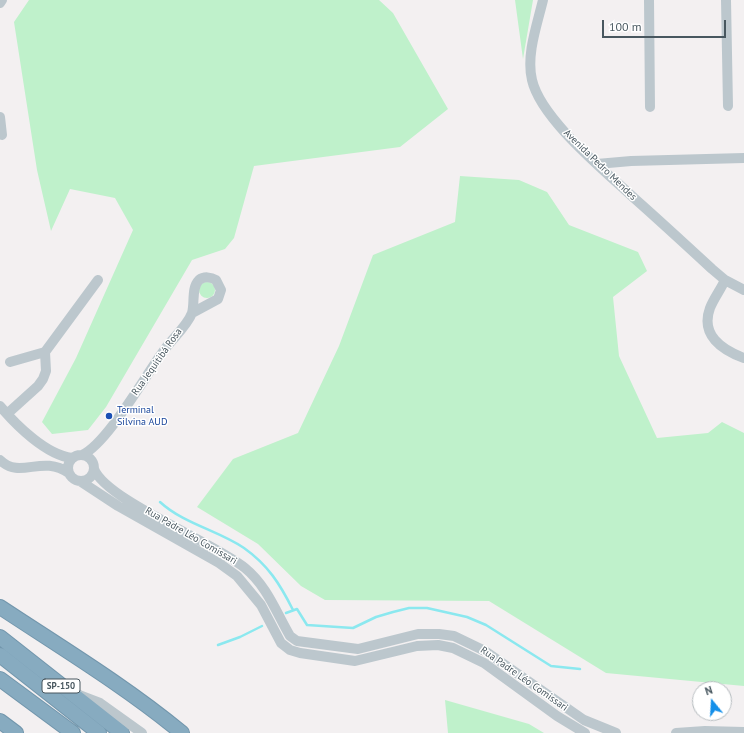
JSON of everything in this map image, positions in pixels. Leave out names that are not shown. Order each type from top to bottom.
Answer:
[{"type":"highway","points":[[0,608],[153,709],[182,733]]},
{"type":"highway","name":"SP-150","points":[[0,637],[122,733]]},
{"type":"highway","name":"SP-150","points":[[0,655],[99,733]]},
{"type":"highway","points":[[0,679],[73,733]]},
{"type":"highway","points":[[0,721],[16,733]]},
{"type":"street","points":[[0,4],[2,0]]},
{"type":"street","name":"Avenida Pedro Mendes","points":[[543,0],[530,57],[531,79],[538,98],[553,119],[597,164],[725,280],[744,290]]},
{"type":"street","points":[[649,0],[650,106]]},
{"type":"street","points":[[726,0],[728,106]]},
{"type":"street","points":[[0,117],[2,135]]},
{"type":"street","points":[[597,164],[631,161],[744,158]]},
{"type":"street","points":[[10,362],[45,352],[98,280]]},
{"type":"street","points":[[725,280],[710,308],[708,319],[710,330],[719,345],[744,358]]},
{"type":"street","name":"Rua Jequitibá Rosa","points":[[88,454],[117,420],[192,313]]},
{"type":"street","points":[[45,352],[46,371],[38,386],[3,410],[19,427],[59,454],[72,458],[88,454],[94,469],[89,477],[80,481],[72,478],[69,473],[68,465],[72,458]]},
{"type":"street","points":[[0,460],[14,468],[50,465],[69,473]]},
{"type":"street","name":"Rua Padre Léo Comissari","points":[[94,469],[100,479],[125,498],[228,556],[246,569],[263,587],[289,633],[297,641],[341,648],[361,649],[418,634],[454,636],[485,651],[579,717],[616,733]]},
{"type":"street","name":"Rua Padre Léo Comissari","points":[[80,481],[118,506],[219,563],[237,576],[261,605],[281,643],[290,650],[300,653],[355,661],[417,646],[430,645],[453,648],[484,663],[557,716],[585,733]]},
{"type":"street","points":[[69,692],[100,703],[142,733]]},
{"type":"street","points":[[676,733],[705,731],[744,732]]},
{"type":"green space","points":[[29,0],[379,0],[393,13],[448,109],[400,147],[254,166],[234,238],[225,249],[192,260],[106,407],[88,430],[52,434],[42,422],[76,358],[133,230],[115,198],[70,189],[51,231],[37,170],[14,22]]},
{"type":"green space","points":[[515,0],[533,0],[523,59]]},
{"type":"green space","points":[[460,176],[519,180],[547,192],[569,225],[638,252],[647,271],[613,297],[619,356],[657,438],[708,433],[722,422],[744,433],[744,686],[732,685],[732,681],[692,681],[606,673],[489,601],[325,600],[301,586],[258,544],[197,507],[233,459],[298,433],[339,346],[373,255],[455,222]]},
{"type":"green space","points":[[204,282],[210,282],[215,287],[213,296],[210,298],[204,298],[199,293],[199,287]]},
{"type":"green space","points":[[445,700],[529,724],[544,733],[448,733]]},
{"type":"waterway","points":[[160,502],[179,516],[223,536],[252,554],[273,576],[293,610]]},
{"type":"waterway","points":[[286,613],[297,609],[307,625],[353,628],[376,617],[393,612],[409,608],[427,608],[467,617],[486,625],[551,666],[580,669]]},
{"type":"waterway","points":[[218,645],[240,637],[262,626]]},
{"type":"place","name":"Terminal Silvina AUD","points":[[109,416]]}]
